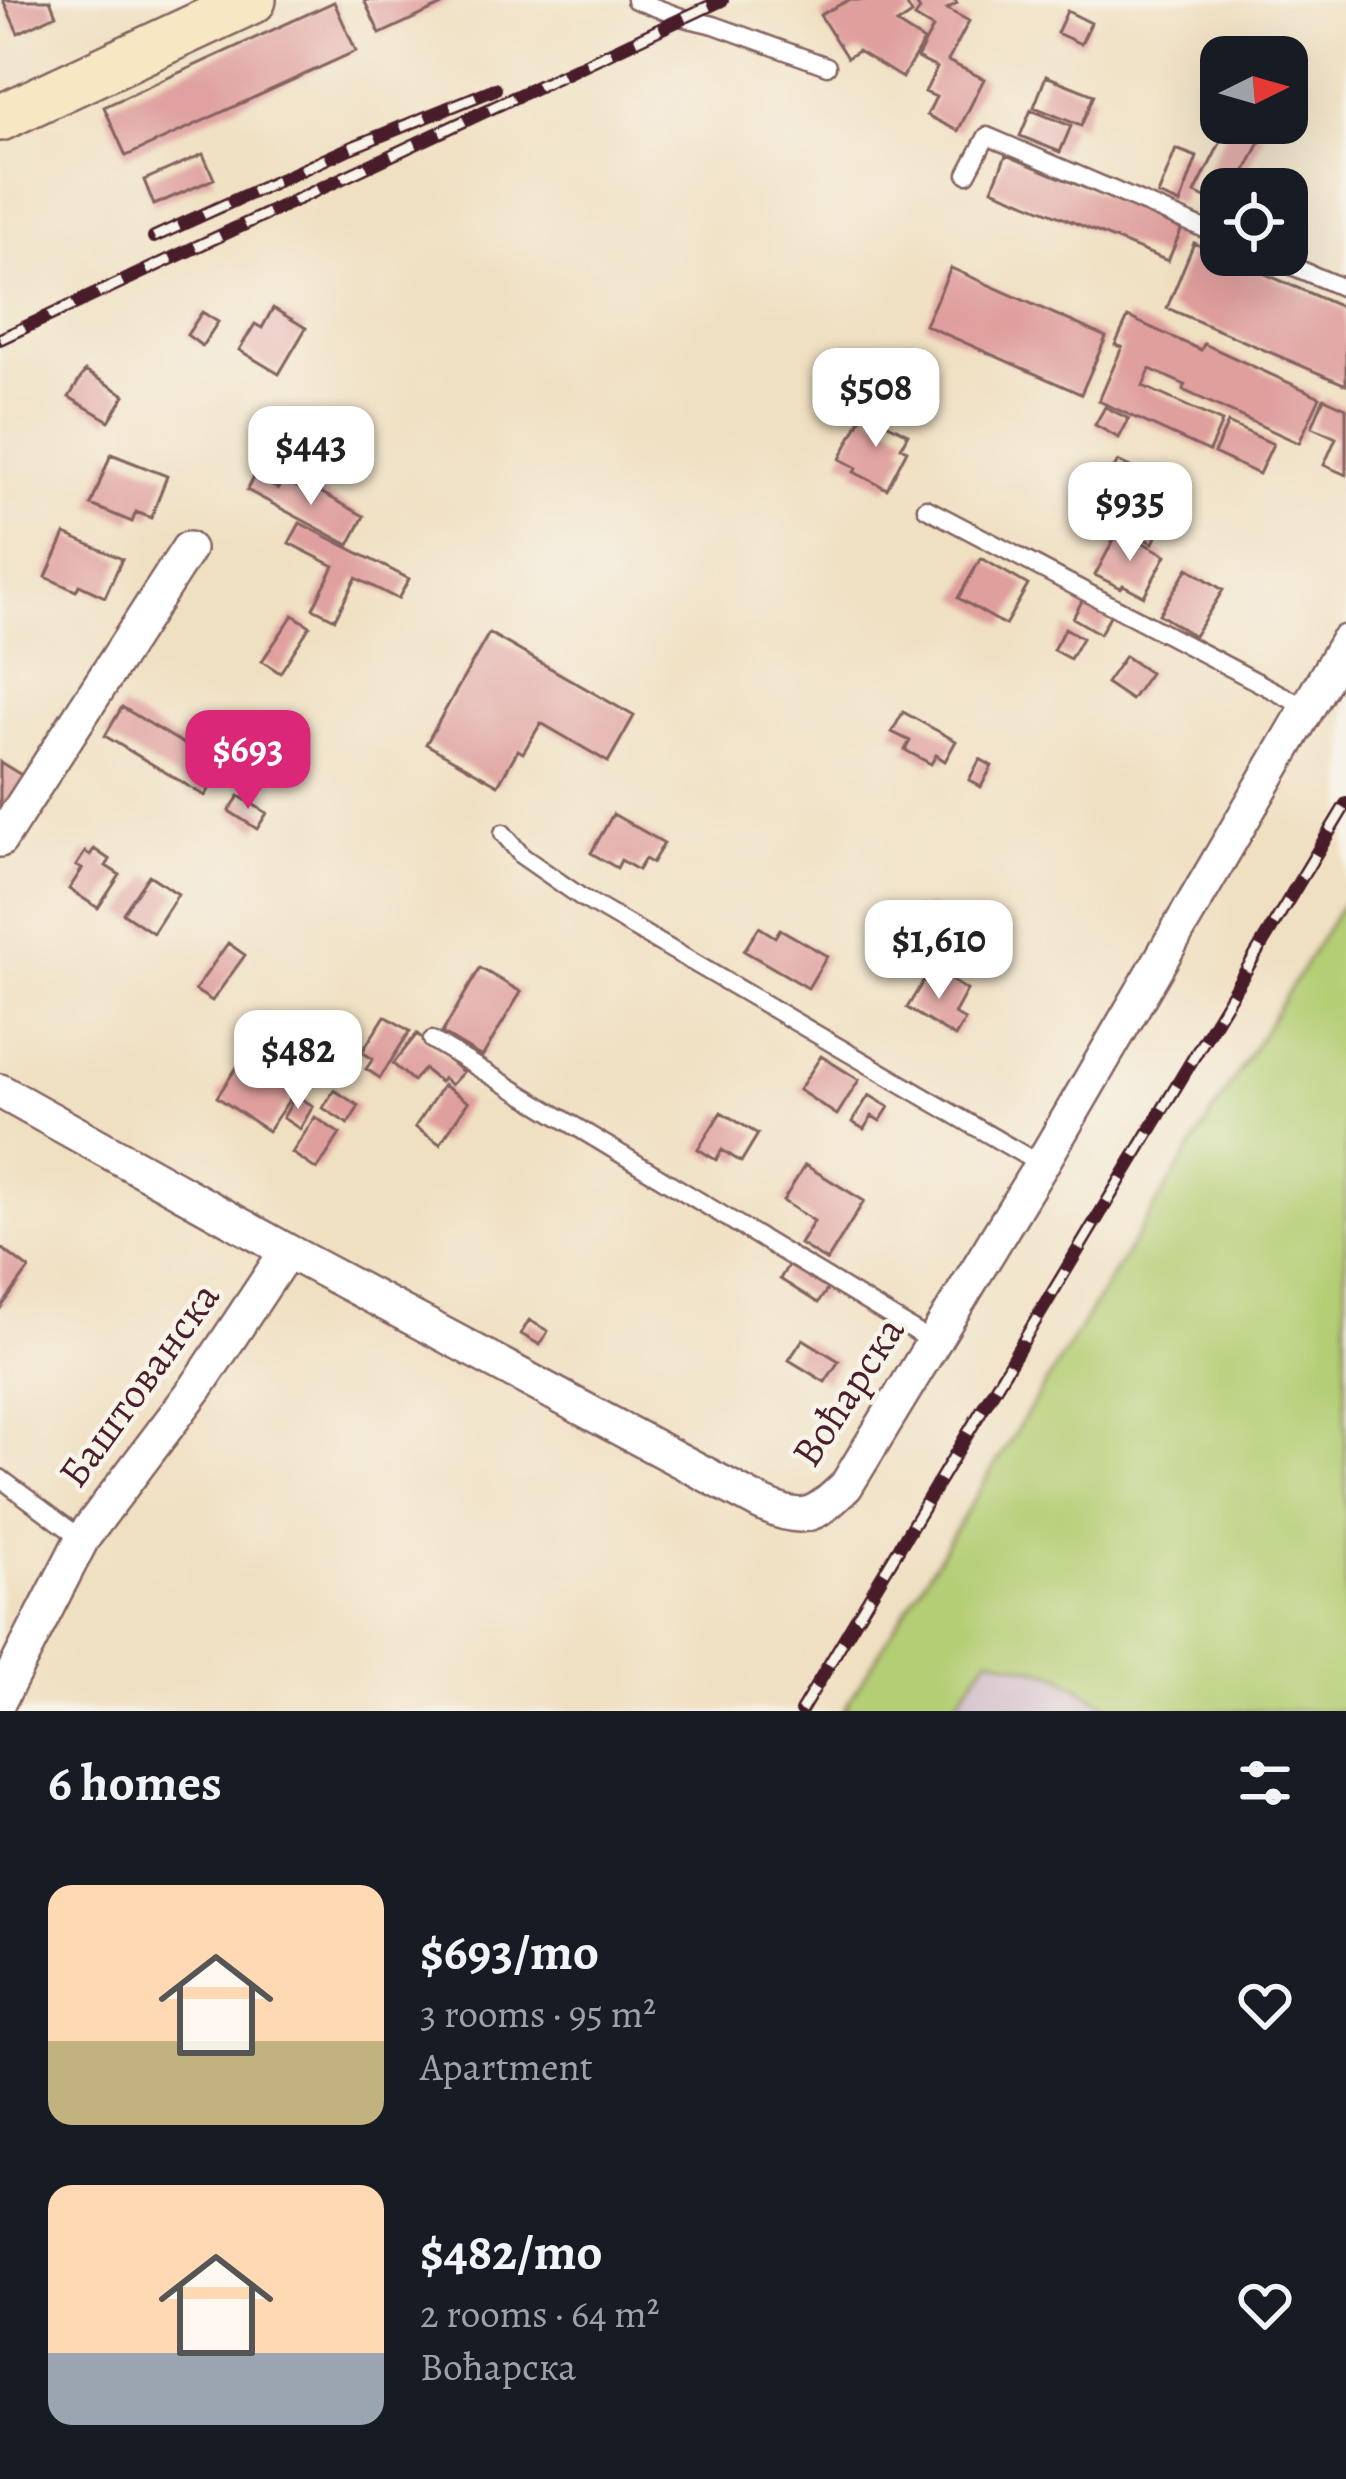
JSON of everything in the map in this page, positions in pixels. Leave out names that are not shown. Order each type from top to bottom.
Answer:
[{"type":"main road","points":[[0,118],[253,0]]},
{"type":"street","points":[[0,840],[188,549]]},
{"type":"street","name":"Воћарска","points":[[0,1090],[287,1252],[788,1516],[820,1511],[846,1486],[1041,1165],[1346,642]]},
{"type":"street","name":"Баштованска","points":[[0,1699],[82,1539],[196,1388],[287,1252]]},
{"type":"lane","points":[[635,0],[826,66]]},
{"type":"lane","points":[[967,174],[987,136],[1200,227]]},
{"type":"lane","points":[[1308,274],[1346,290]]},
{"type":"lane","points":[[926,508],[1307,708]]},
{"type":"lane","points":[[502,833],[522,856],[581,897],[1041,1165]]},
{"type":"lane","points":[[432,1040],[933,1342]]},
{"type":"lane","points":[[0,1478],[82,1539]]},
{"type":"shaded area","points":[[989,1657],[1057,1674],[1117,1711],[950,1711]]},
{"type":"green space","points":[[1346,898],[1346,1711],[1117,1711],[1057,1674],[989,1657],[950,1711],[843,1711]]},
{"type":"building","points":[[3,0],[50,0],[56,15],[18,33]]},
{"type":"building","points":[[364,0],[453,0],[380,34]]},
{"type":"building","points":[[849,0],[904,0],[912,14],[897,24],[924,41],[902,78],[858,51],[847,58],[820,15]]},
{"type":"building","points":[[914,0],[955,0],[947,9],[969,21],[948,61],[984,79],[958,131],[927,115],[936,97],[925,92],[937,68],[917,58],[933,28],[915,17],[920,10]]},
{"type":"building","points":[[334,2],[356,51],[126,156],[104,107]]},
{"type":"building","points":[[1067,11],[1091,23],[1081,44],[1057,33]]},
{"type":"building","points":[[1046,76],[1094,95],[1081,126],[1034,107]]},
{"type":"building","points":[[1031,110],[1071,126],[1060,152],[1020,136]]},
{"type":"building","points":[[1220,144],[1259,144],[1247,168],[1208,168]]},
{"type":"building","points":[[1176,149],[1197,157],[1180,204],[1158,195]]},
{"type":"building","points":[[203,154],[214,179],[154,205],[144,180]]},
{"type":"building","points":[[1006,155],[1182,228],[1168,261],[992,189]]},
{"type":"building","points":[[1194,243],[1200,246],[1200,276],[1270,276],[1346,309],[1346,385],[1167,308]]},
{"type":"building","points":[[951,268],[1106,337],[1081,394],[925,325]]},
{"type":"building","points":[[273,308],[306,328],[279,374],[239,350],[255,324],[262,328]]},
{"type":"building","points":[[202,312],[218,322],[202,346],[187,335]]},
{"type":"building","points":[[1128,317],[1201,350],[1204,344],[1320,397],[1299,443],[1183,390],[1185,385],[1150,369],[1143,386],[1222,422],[1209,451],[1099,401],[1122,347],[1115,345]]},
{"type":"building","points":[[85,371],[125,395],[109,421],[69,397]]},
{"type":"building","points":[[1324,398],[1346,408],[1346,475],[1324,465],[1336,438],[1312,427]]},
{"type":"building","points":[[1105,407],[1129,419],[1119,438],[1095,425]]},
{"type":"building","points":[[864,412],[908,434],[901,447],[907,450],[887,489],[840,459]]},
{"type":"building","points":[[1228,423],[1273,444],[1259,474],[1214,453]]},
{"type":"building","points":[[111,454],[167,476],[151,518],[136,512],[132,522],[91,505]]},
{"type":"building","points":[[1118,461],[1132,468],[1127,478],[1173,501],[1153,543],[1107,521],[1117,501],[1101,494]]},
{"type":"building","points":[[254,476],[278,489],[283,479],[301,489],[304,483],[364,516],[349,545],[247,490]]},
{"type":"building","points":[[300,523],[409,579],[398,599],[356,578],[335,619],[313,608],[334,566],[289,543]]},
{"type":"building","points":[[1119,530],[1166,555],[1144,596],[1095,575]]},
{"type":"building","points":[[65,534],[122,559],[105,597],[79,585],[76,591],[46,577]]},
{"type":"building","points":[[981,558],[1028,585],[1005,625],[958,598]]},
{"type":"building","points":[[1188,568],[1223,590],[1194,636],[1159,614]]},
{"type":"building","points":[[1084,597],[1112,612],[1100,634],[1073,618]]},
{"type":"building","points":[[293,615],[310,626],[280,673],[262,661]]},
{"type":"building","points":[[1065,628],[1082,638],[1070,659],[1053,650]]},
{"type":"building","points":[[489,633],[634,716],[608,762],[541,723],[498,785],[426,744]]},
{"type":"building","points":[[1125,656],[1150,673],[1131,700],[1106,683]]},
{"type":"building","points":[[122,707],[222,767],[205,796],[105,736]]},
{"type":"building","points":[[903,712],[956,741],[945,761],[936,755],[931,764],[905,750],[910,741],[892,732]]},
{"type":"building","points":[[980,759],[992,766],[981,787],[969,780]]},
{"type":"building","points":[[0,762],[31,781],[0,823]]},
{"type":"building","points":[[239,796],[267,813],[257,829],[229,811]]},
{"type":"building","points":[[613,814],[664,843],[652,863],[645,859],[638,870],[621,860],[617,868],[591,853]]},
{"type":"building","points":[[94,849],[120,875],[98,908],[69,889],[82,869],[76,866],[85,852],[90,855]]},
{"type":"building","points":[[149,875],[178,894],[153,933],[123,913]]},
{"type":"building","points":[[927,905],[992,938],[975,973],[909,939]]},
{"type":"building","points":[[759,927],[775,937],[780,929],[827,956],[808,988],[744,951]]},
{"type":"building","points":[[228,943],[245,955],[212,1001],[195,990]]},
{"type":"building","points":[[480,968],[521,992],[482,1057],[442,1033]]},
{"type":"building","points":[[931,968],[967,990],[954,1014],[965,1020],[955,1037],[907,1008]]},
{"type":"building","points":[[385,1016],[410,1031],[380,1078],[366,1069],[373,1059],[362,1052]]},
{"type":"building","points":[[417,1034],[463,1072],[451,1085],[424,1069],[413,1081],[393,1064]]},
{"type":"building","points":[[247,1052],[263,1063],[269,1054],[304,1078],[268,1131],[217,1097]]},
{"type":"building","points":[[821,1056],[859,1080],[837,1115],[799,1090]]},
{"type":"building","points":[[443,1085],[468,1102],[440,1144],[415,1127]]},
{"type":"building","points":[[334,1090],[359,1106],[348,1124],[323,1108]]},
{"type":"building","points":[[296,1095],[313,1106],[300,1129],[283,1118]]},
{"type":"building","points":[[869,1095],[889,1107],[880,1121],[872,1116],[864,1129],[852,1122]]},
{"type":"building","points":[[721,1112],[758,1134],[741,1162],[722,1150],[716,1160],[698,1149]]},
{"type":"building","points":[[315,1117],[340,1134],[317,1170],[292,1153]]},
{"type":"building","points":[[805,1165],[864,1201],[827,1261],[800,1244],[814,1221],[783,1201]]},
{"type":"building","points":[[0,1247],[29,1269],[0,1309]]},
{"type":"building","points":[[790,1262],[829,1287],[818,1303],[780,1279]]},
{"type":"building","points":[[529,1320],[548,1331],[540,1345],[521,1334]]},
{"type":"building","points":[[803,1339],[839,1361],[825,1382],[789,1360]]},
{"type":"railway","points":[[0,339],[722,0]]},
{"type":"railway","points":[[154,237],[350,148],[495,89]]},
{"type":"railway","points":[[801,1711],[1346,804]]}]
